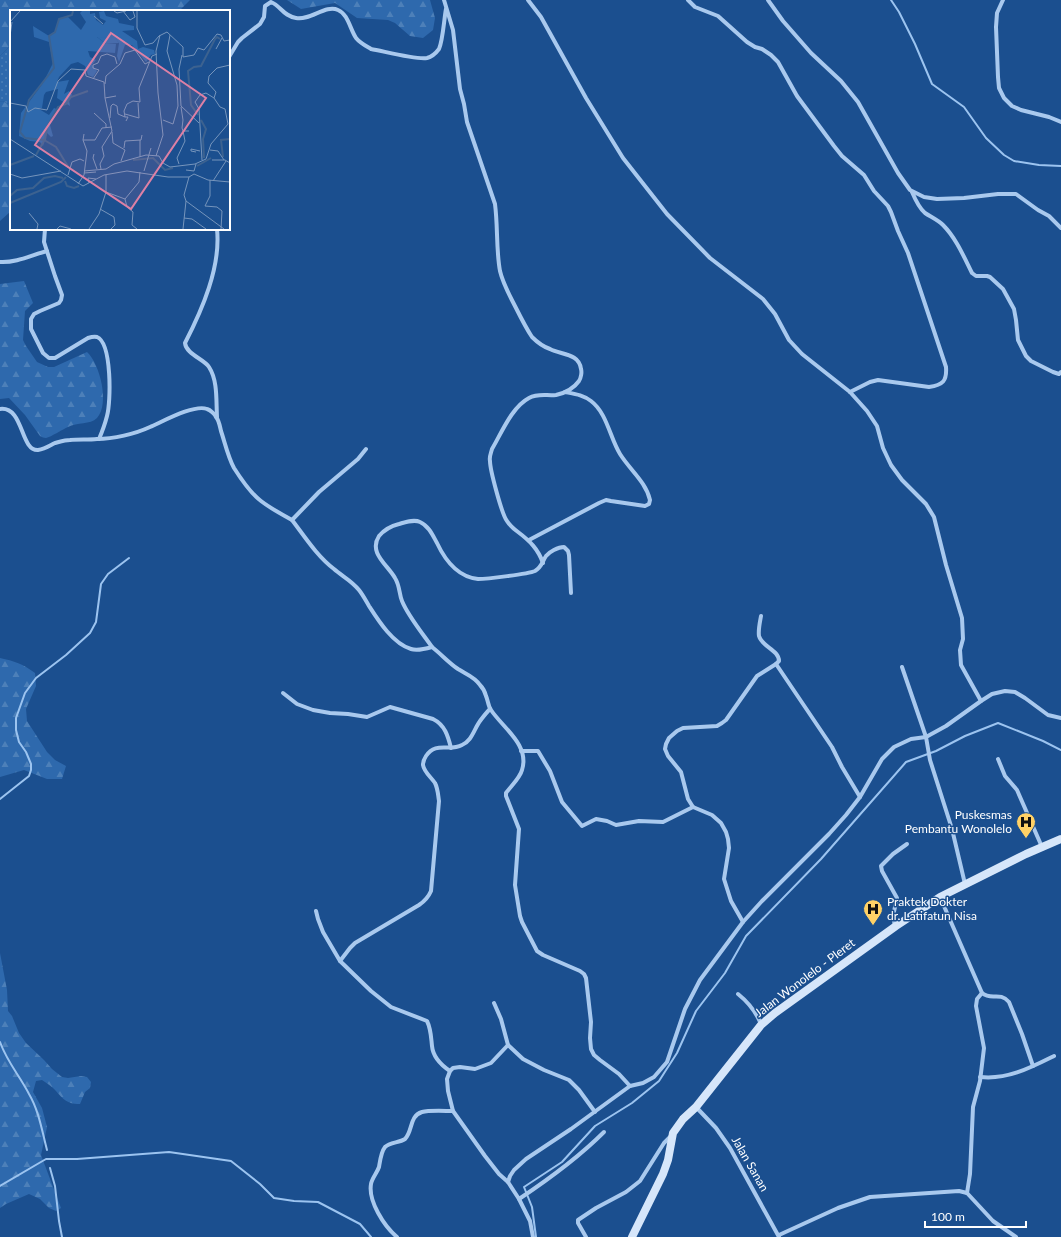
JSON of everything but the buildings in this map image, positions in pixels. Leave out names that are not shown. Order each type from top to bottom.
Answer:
[{"type":"main road","name":"Jalan Wonolelo - Pleret","points":[[632,1237],[664,1174],[673,1133],[683,1119],[696,1107],[762,1025],[775,1013],[896,926],[940,897],[1061,839]]},
{"type":"street","points":[[444,0],[453,30],[460,89],[467,122],[495,204],[499,262],[504,282],[528,331],[534,339],[551,350],[566,353],[574,357],[580,363],[582,370],[580,379],[574,386],[565,392],[556,395],[542,394],[530,397],[521,403],[514,410],[490,455],[491,466],[505,519],[536,547],[543,563]]},
{"type":"street","points":[[528,0],[540,17],[586,98],[623,158],[667,214],[710,258],[763,299],[774,314],[789,340],[802,354],[850,392],[867,411],[877,426],[883,448],[891,465],[902,480],[926,504],[934,517],[946,565],[962,618],[963,639],[960,650],[960,665],[981,700]]},
{"type":"street","points":[[688,0],[695,7],[718,16],[747,42],[762,49],[778,62],[797,96],[834,146],[842,156],[864,175],[874,191],[892,212],[898,231],[908,253],[946,367],[947,375],[943,382],[937,386],[878,380],[870,382],[850,392]]},
{"type":"street","points":[[768,0],[783,21],[811,53],[841,81],[858,102],[918,205],[924,212],[943,226],[953,237],[972,273],[976,276],[988,276],[1003,290],[1014,309],[1018,340],[1026,356],[1031,361],[1060,374]]},
{"type":"street","points":[[1003,0],[997,13],[996,27],[999,88],[1004,98],[1012,106],[1061,122]]},
{"type":"street","points":[[230,55],[238,42],[263,21],[265,6],[271,2],[288,16],[298,19],[307,18],[334,8],[339,10],[344,15],[356,37],[371,49],[410,57],[426,58],[434,55],[438,50],[446,6]]},
{"type":"street","points":[[910,190],[924,197],[937,199],[1016,194],[1049,216],[1061,228]]},
{"type":"street","points":[[45,230],[44,242],[62,296],[59,303],[40,310],[34,314],[31,319],[31,329],[43,353],[48,358],[55,358],[93,336],[100,339],[104,344],[108,361],[110,383],[108,415],[99,440]]},
{"type":"street","points":[[217,230],[216,263],[185,346],[189,351],[206,363],[214,377],[217,417],[234,468],[249,489],[260,501],[292,520],[322,558],[333,569],[347,578],[360,591],[379,622],[391,636],[410,649],[432,648]]},
{"type":"street","points":[[0,262],[12,262],[47,251]]},
{"type":"street","points":[[529,540],[606,500],[645,506],[649,504],[650,500],[640,480],[620,454],[599,410],[592,401],[580,395],[565,392]]},
{"type":"street","points":[[0,409],[10,411],[15,416],[19,422],[26,441],[32,449],[36,450],[44,449],[55,443],[69,440],[99,440],[131,434],[149,428],[173,416],[199,408],[207,409],[217,417]]},
{"type":"street","points":[[292,520],[320,492],[358,459],[366,449]]},
{"type":"street","points":[[571,593],[569,555],[566,549],[562,547],[546,556],[540,568],[533,572],[484,579],[468,577],[460,573],[442,553],[431,532],[420,522],[412,521],[395,525],[388,528],[377,540],[376,548],[382,563],[395,577],[403,602],[432,648],[481,685],[490,709],[513,735],[521,751],[523,759],[522,769],[506,793],[519,829],[514,885],[520,916],[537,951],[543,956],[575,968],[584,974],[586,978],[591,1022],[591,1049],[594,1055],[620,1074],[630,1086]]},
{"type":"street","points":[[743,922],[731,901],[724,879],[729,848],[726,832],[721,823],[712,815],[693,807],[687,795],[681,772],[665,750],[669,738],[683,728],[717,726],[722,724],[757,676],[779,661],[778,656],[759,636],[762,616]]},
{"type":"street","points":[[776,664],[832,747],[842,768],[860,796]]},
{"type":"street","points":[[902,667],[926,737],[930,760],[950,823],[965,884]]},
{"type":"street","points":[[508,1182],[510,1176],[517,1167],[630,1086],[643,1083],[654,1076],[668,1062],[685,1009],[700,980],[743,922],[846,815],[860,796],[882,759],[894,747],[911,739],[926,737],[946,726],[981,700],[992,694],[1005,691],[1015,692],[1048,715],[1061,718]]},
{"type":"street","points":[[283,693],[297,704],[313,710],[330,713],[367,717],[390,707],[433,719],[443,726],[451,748]]},
{"type":"street","points":[[340,961],[355,943],[419,905],[429,897],[439,801],[438,791],[434,782],[424,769],[424,758],[434,748],[457,748],[464,745],[469,740],[480,720],[490,709]]},
{"type":"street","points":[[521,751],[538,751],[550,771],[562,802],[582,826],[596,819],[616,824],[639,821],[663,822],[693,807]]},
{"type":"street","points":[[998,759],[1004,776],[1016,790],[1042,847]]},
{"type":"street","points":[[896,926],[893,916],[897,898],[882,872],[881,866],[893,854],[908,844]]},
{"type":"street","points":[[940,897],[982,993],[988,997],[1001,996],[1009,1002],[1033,1066]]},
{"type":"street","points":[[316,911],[323,932],[340,961],[371,991],[391,1007],[427,1021],[430,1027],[433,1052],[440,1063],[450,1071]]},
{"type":"street","points":[[967,1193],[971,1167],[973,1107],[980,1077],[984,1048],[976,1006],[977,999],[982,993]]},
{"type":"street","points":[[738,994],[745,999],[762,1025]]},
{"type":"street","points":[[494,1003],[501,1019],[508,1045],[523,1059],[544,1070],[569,1080],[579,1090],[595,1112]]},
{"type":"street","points":[[508,1045],[491,1063],[475,1069],[460,1067],[453,1068],[447,1079],[448,1091],[453,1111],[499,1174],[508,1182],[521,1198],[530,1221],[533,1237]]},
{"type":"street","points":[[980,1077],[999,1078],[1016,1074],[1054,1056]]},
{"type":"street","name":"Jalan Sanan","points":[[696,1107],[716,1128],[730,1148],[779,1236]]},
{"type":"street","points":[[397,1237],[386,1226],[373,1204],[371,1195],[371,1184],[376,1174],[384,1148],[404,1139],[408,1134],[416,1115],[423,1112],[453,1111]]},
{"type":"street","points":[[521,1198],[576,1158],[604,1132]]},
{"type":"street","points":[[586,1237],[578,1223],[578,1220],[596,1208],[626,1192],[640,1181],[664,1143],[673,1133]]},
{"type":"street","points":[[779,1236],[838,1208],[870,1197],[959,1191],[967,1193],[993,1221],[1016,1237]]},
{"type":"green space","points":[[0,0],[190,0],[180,10],[10,10],[10,46],[0,56]]},
{"type":"green space","points":[[287,0],[430,0],[435,18],[433,30],[423,38],[410,36],[395,23],[388,20],[357,18],[335,3],[301,9]]},
{"type":"green space","points":[[10,46],[10,105],[2,101],[0,102],[0,56]]},
{"type":"green space","points":[[2,101],[10,105],[10,212],[0,221],[0,102]]},
{"type":"green space","points":[[24,281],[33,303],[25,311],[23,340],[37,362],[48,367],[54,367],[87,352],[96,365],[102,384],[103,403],[101,412],[97,418],[91,422],[72,425],[46,438],[40,436],[25,415],[9,398],[0,399],[0,284]]},
{"type":"green space","points":[[0,658],[18,663],[35,673],[36,686],[26,709],[27,721],[47,752],[55,760],[66,766],[62,779],[47,779],[24,770],[0,777]]},
{"type":"green space","points":[[0,953],[7,990],[8,1011],[26,1043],[62,1077],[87,1077],[91,1082],[90,1088],[85,1092],[80,1104],[68,1102],[42,1080],[36,1081],[33,1092],[42,1108],[47,1127],[41,1155],[61,1208],[56,1211],[49,1208],[40,1199],[29,1194],[0,1208]]},
{"type":"waterway","points":[[891,0],[899,12],[915,44],[932,84],[964,107],[986,138],[1004,155],[1014,161],[1039,165],[1061,166]]},
{"type":"waterway","points":[[0,799],[29,776],[31,770],[31,764],[26,752],[19,742],[16,730],[16,718],[25,693],[36,678],[66,655],[90,633],[96,622],[101,584],[108,574],[129,558]]},
{"type":"waterway","points":[[536,1237],[532,1207],[524,1187],[562,1162],[595,1126],[632,1103],[659,1081],[677,1053],[696,1011],[725,973],[746,936],[821,859],[906,762],[936,751],[965,736],[998,723],[1061,750]]},
{"type":"waterway","points":[[0,1042],[6,1056],[35,1107],[47,1150]]},
{"type":"waterway","points":[[0,1186],[46,1159],[77,1159],[169,1152],[231,1161],[260,1184],[274,1198],[318,1202],[360,1224],[371,1237]]},
{"type":"waterway","points":[[50,1168],[55,1186],[62,1237]]},
{"type":"place","name":"Puskesmas Pembantu Wonolelo","points":[[1026,839]]},
{"type":"place","name":"Praktek Dokter dr. Latifatun Nisa","points":[[873,926]]}]
